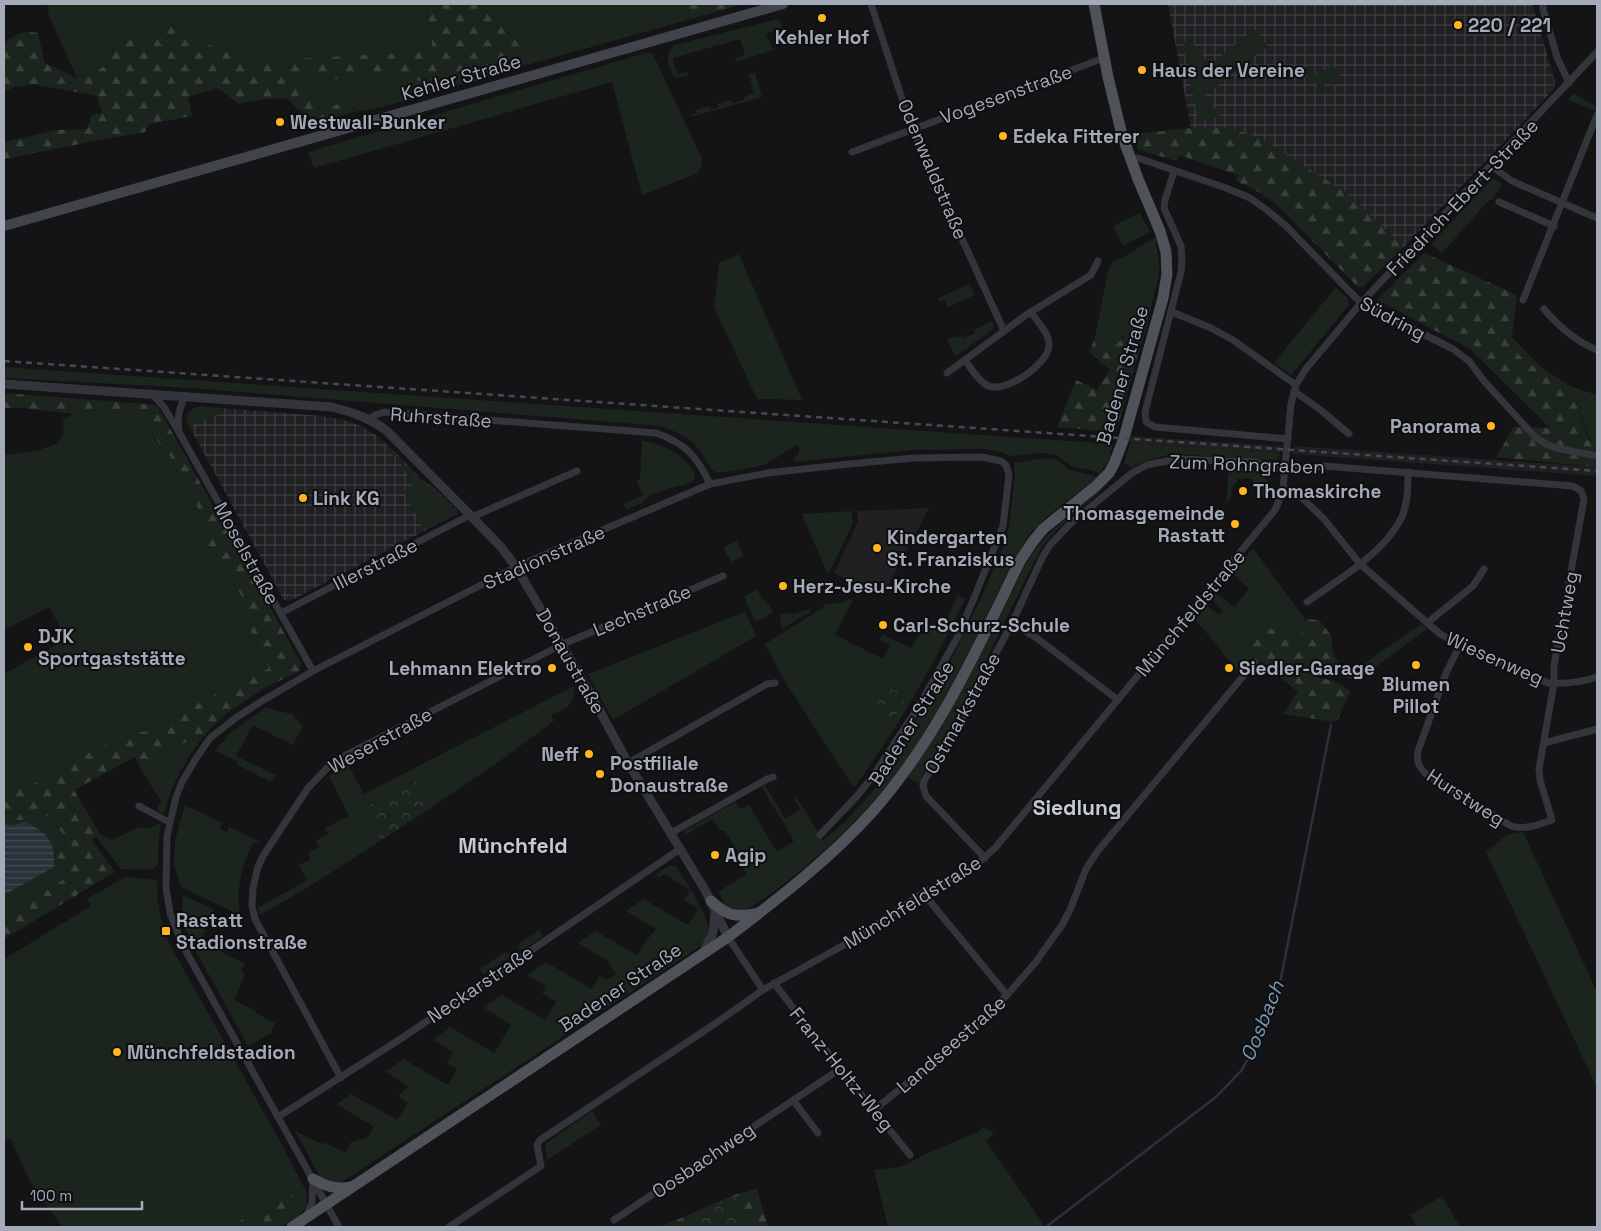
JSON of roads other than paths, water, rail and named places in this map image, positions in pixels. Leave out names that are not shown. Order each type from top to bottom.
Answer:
[{"type":"main road","name":"Kehler Straße","points":[[4,226],[783,4]]},
{"type":"main road","name":"Badener Straße","points":[[292,1227],[728,937],[793,888],[823,862],[862,823],[891,790],[910,764],[946,707],[1020,560],[1031,544],[1052,520],[1096,486],[1109,473],[1124,438],[1163,298],[1167,274],[1166,252],[1160,231],[1121,133],[1094,4]]},
{"type":"main road","points":[[713,906],[734,916],[760,913]]},
{"type":"main road","points":[[313,1179],[332,1188],[352,1187]]},
{"type":"street","name":"Odenwaldstraße","points":[[872,4],[912,129],[1004,331]]},
{"type":"street","points":[[1542,4],[1557,57],[1570,83]]},
{"type":"street","name":"Friedrich-Ebert-Straße","points":[[1285,469],[1290,404],[1295,388],[1305,370],[1360,303],[1570,83],[1597,52]]},
{"type":"street","name":"Vogesenstraße","points":[[852,152],[1104,58]]},
{"type":"street","points":[[1523,300],[1597,115]]},
{"type":"street","name":"Südring","points":[[1131,161],[1138,158],[1250,198],[1286,226],[1360,303],[1454,349],[1469,361],[1484,381],[1535,436],[1556,448],[1597,456]]},
{"type":"street","points":[[1491,166],[1512,182],[1597,218]]},
{"type":"street","points":[[1174,171],[1164,208],[1180,246],[1182,258],[1181,272],[1145,418],[1146,422],[1155,427],[1288,439]]},
{"type":"street","points":[[1499,202],[1554,226]]},
{"type":"street","points":[[947,373],[1031,312],[1092,275],[1098,261]]},
{"type":"street","points":[[1544,309],[1569,334],[1586,346],[1597,350]]},
{"type":"street","points":[[965,360],[981,381],[987,385],[994,387],[1008,385],[1017,381],[1043,358],[1049,346],[1048,338],[1031,312]]},
{"type":"street","points":[[1172,312],[1234,340],[1349,434]]},
{"type":"street","name":"Ruhrstraße","points":[[4,384],[332,407],[369,420],[384,412],[656,434],[671,438],[688,450],[703,469],[710,484]]},
{"type":"street","name":"Moselstraße","points":[[152,394],[164,407],[180,434],[314,671]]},
{"type":"street","points":[[180,434],[177,424],[184,396]]},
{"type":"street","name":"Donaustraße","points":[[369,420],[393,437],[501,547],[516,567],[628,762],[680,848],[713,906],[728,937]]},
{"type":"street","name":"Stadionstraße","points":[[326,1204],[183,946],[172,922],[166,881],[169,822],[182,782],[210,738],[262,701],[314,671],[516,567],[710,484],[768,473],[886,461],[982,457],[1001,461],[1006,465],[1009,475],[1003,526],[957,638],[919,706],[874,776],[820,835]]},
{"type":"street","name":"Zum Rohngraben","points":[[1132,473],[1147,464],[1177,459],[1256,462],[1285,469],[1324,466],[1573,486]]},
{"type":"street","name":"Münchfeldstraße","points":[[449,1227],[541,1166],[537,1145],[540,1140],[774,983],[860,936],[923,893],[985,858],[1269,517],[1281,496],[1285,469]]},
{"type":"street","name":"Illerstraße","points":[[281,613],[471,516],[576,471]]},
{"type":"street","points":[[1308,602],[1360,564],[1393,533],[1403,515],[1407,501],[1408,472]]},
{"type":"street","name":"Ostmarkstraße","points":[[985,858],[926,796],[923,786],[925,778],[960,721],[1012,623],[1050,545],[1070,523],[1132,473]]},
{"type":"street","name":"Uchtweg","points":[[1552,820],[1540,780],[1539,769],[1554,683],[1554,666],[1584,499],[1581,491],[1573,486]]},
{"type":"street","name":"Wiesenweg","points":[[1283,488],[1301,497],[1324,520],[1360,564],[1440,634],[1460,645],[1541,681],[1554,683],[1597,678]]},
{"type":"street","name":"Wiesenweg","points":[[1427,624],[1473,586],[1484,569]]},
{"type":"street","name":"Lechstraße","points":[[561,645],[723,576]]},
{"type":"street","points":[[1012,623],[1043,643],[1118,700]]},
{"type":"street","name":"Weserstraße","points":[[341,1078],[255,919],[252,906],[252,888],[262,856],[308,788],[328,767],[342,757],[561,645]]},
{"type":"street","name":"Hurstweg","points":[[1460,645],[1446,673],[1418,751],[1416,757],[1418,764],[1426,774],[1511,826],[1517,828],[1534,826],[1552,820]]},
{"type":"street","name":"Landseestraße","points":[[874,1110],[963,1038],[1007,995],[1035,963],[1062,925],[1070,910],[1086,868],[1097,852],[1255,662]]},
{"type":"street","points":[[628,762],[767,684],[776,683]]},
{"type":"street","points":[[1544,743],[1597,729]]},
{"type":"street","points":[[671,833],[767,779],[774,778]]},
{"type":"street","points":[[139,806],[169,822]]},
{"type":"street","name":"Neckarstraße","points":[[278,1117],[402,1038],[680,848]]},
{"type":"street","points":[[923,893],[1007,995]]},
{"type":"street","points":[[703,954],[713,933],[713,906]]},
{"type":"street","points":[[728,937],[763,990]]},
{"type":"street","name":"Franz-Holtz-Weg","points":[[774,983],[840,1069],[910,1155]]},
{"type":"street","name":"Oosbachweg","points":[[614,1220],[840,1069]]},
{"type":"street","points":[[793,1100],[818,1133]]},
{"type":"street","points":[[306,1218],[312,1202],[313,1179]]},
{"type":"street","points":[[326,1204],[339,1227]]},
{"type":"waterway","name":"Oosbach","points":[[1046,1227],[1216,1097],[1241,1071],[1252,1052],[1281,978],[1331,725]]},
{"type":"railway","points":[[4,361],[1597,471]]},
{"type":"place","name":"Kehler Hof","points":[[822,18]]},
{"type":"place","name":"220 / 221","points":[[1458,25]]},
{"type":"place","name":"Haus der Vereine","points":[[1142,70]]},
{"type":"place","name":"Westwall-Bunker","points":[[280,122]]},
{"type":"place","name":"Edeka Fitterer","points":[[1003,136]]},
{"type":"place","name":"Panorama","points":[[1491,426]]},
{"type":"place","name":"Thomaskirche","points":[[1243,491]]},
{"type":"place","name":"Link KG","points":[[303,498]]},
{"type":"place","name":"Thomasgemeinde Rastatt","points":[[1235,524]]},
{"type":"place","name":"Kindergarten St. Franziskus","points":[[877,548]]},
{"type":"place","name":"Herz-Jesu-Kirche","points":[[783,586]]},
{"type":"place","name":"Carl-Schurz-Schule","points":[[883,625]]},
{"type":"place","name":"DJK Sportgaststätte","points":[[28,647]]},
{"type":"place","name":"Blumen Pillot","points":[[1416,665]]},
{"type":"place","name":"Lehmann Elektro","points":[[552,668]]},
{"type":"place","name":"Siedler-Garage","points":[[1229,668]]},
{"type":"place","name":"Neff","points":[[589,754]]},
{"type":"place","name":"Postfiliale Donaustraße","points":[[600,774]]},
{"type":"place","name":"Agip","points":[[715,855]]},
{"type":"place","name":"Rastatt Stadionstraße","points":[[166,931]]},
{"type":"place","name":"Münchfeldstadion","points":[[117,1052]]},
{"type":"district","name":"Siedlung","points":[[1077,808]]},
{"type":"district","name":"Münchfeld","points":[[513,846]]}]
